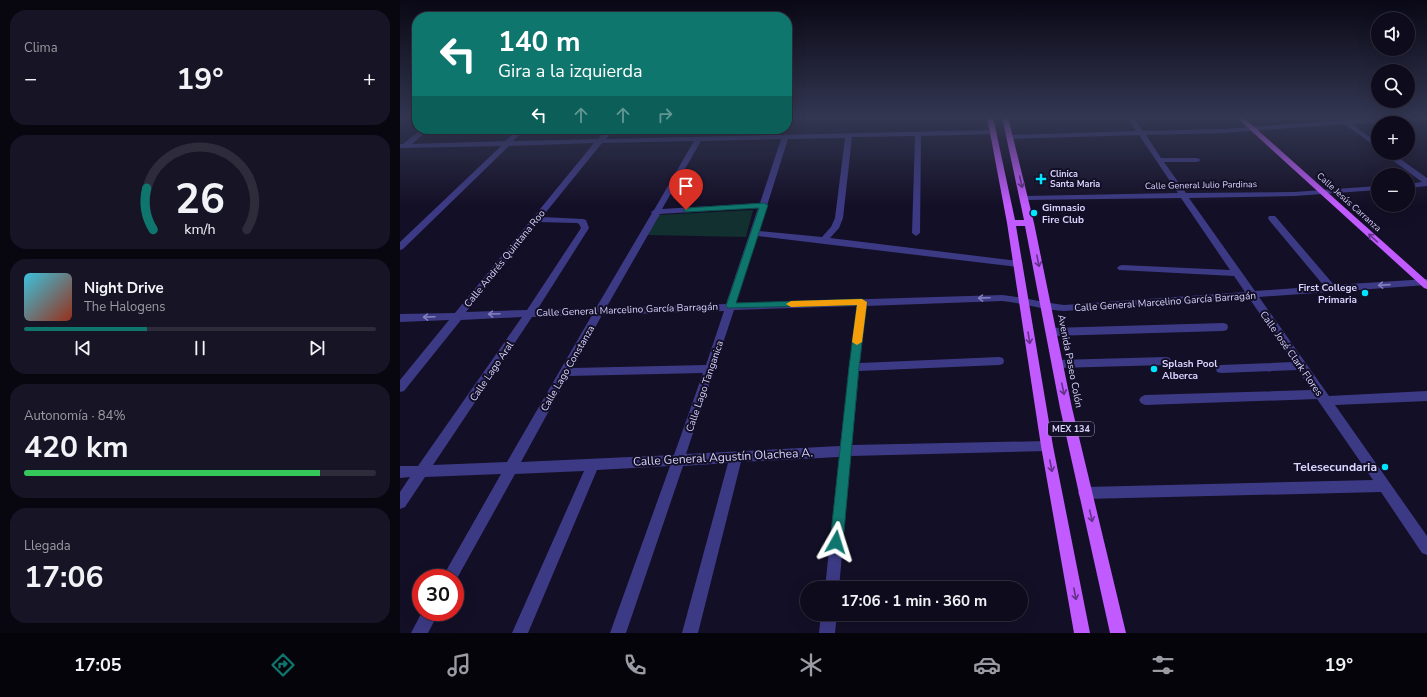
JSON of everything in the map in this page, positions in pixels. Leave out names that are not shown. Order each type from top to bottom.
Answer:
[{"type":"main road","name":"MEX 134","points":[[996,147],[1018,264],[1047,446],[1082,633]]},
{"type":"main road","name":"Avenida Paseo Colón","points":[[1012,147],[1030,223],[1047,308],[1050,332],[1085,493],[1118,633]]},
{"type":"main road","name":"Calle Jesús Carranza","points":[[1272,147],[1426,283]]},
{"type":"main road","points":[[1011,223],[1030,223]]},
{"type":"street","points":[[402,147],[418,147]]},
{"type":"street","points":[[400,247],[504,147]]},
{"type":"street","name":"Calle Andrés Quintana Roo","points":[[400,388],[582,161],[596,147]]},
{"type":"street","name":"Calle Lago Constanza","points":[[455,569],[564,372],[695,147]]},
{"type":"street","name":"Calle Lago Tanganica","points":[[618,633],[677,459],[710,369],[782,147]]},
{"type":"street","points":[[824,240],[835,228],[839,218],[848,147]]},
{"type":"street","points":[[916,233],[918,147]]},
{"type":"street","name":"Calle José Clark Flores","points":[[1151,147],[1250,294],[1427,548]]},
{"type":"street","points":[[1160,160],[1197,160]]},
{"type":"street","points":[[1396,160],[1427,183]]},
{"type":"street","points":[[1415,185],[1427,183]]},
{"type":"street","name":"Calle General Julio Pardinas","points":[[1024,198],[1322,192],[1371,188]]},
{"type":"street","points":[[656,212],[764,205]]},
{"type":"street","name":"Calle Lago Aral","points":[[400,503],[530,313],[585,228],[583,222],[536,218]]},
{"type":"street","points":[[1272,218],[1331,288]]},
{"type":"street","points":[[754,234],[824,240],[1018,264]]},
{"type":"street","points":[[1122,268],[1236,272]]},
{"type":"street","name":"Calle General Marcelino García Barragán","points":[[400,318],[600,310],[1002,298],[1023,300],[1047,308],[1064,308],[1331,288],[1426,283]]},
{"type":"street","points":[[833,581],[862,302]]},
{"type":"street","points":[[1050,332],[1223,327]]},
{"type":"street","points":[[854,367],[999,361]]},
{"type":"street","points":[[1057,364],[1166,361]]},
{"type":"street","points":[[1221,369],[1301,366]]},
{"type":"street","points":[[564,372],[710,369]]},
{"type":"street","points":[[1145,400],[1427,396]]},
{"type":"street","name":"Calle General Agustín Olachea A.","points":[[400,472],[593,465],[677,459],[846,451],[1047,446]]},
{"type":"street","points":[[690,633],[736,457]]},
{"type":"street","points":[[520,633],[593,465]]},
{"type":"street","points":[[1085,493],[1385,486]]},
{"type":"street","points":[[419,633],[426,621]]},
{"type":"street","points":[[827,633],[828,621]]},
{"type":"green space","points":[[753,210],[746,237],[647,235],[658,215]]},
{"type":"slow traffic","points":[[791,304],[862,302],[857,342]]},
{"type":"place","name":"Clinica Santa Maria","points":[[1041,179]]},
{"type":"place","name":"Gimnasio Fire Club","points":[[1034,213]]},
{"type":"place","name":"First College Primaria","points":[[1365,293]]},
{"type":"place","name":"Splash Pool Alberca","points":[[1154,369]]},
{"type":"place","name":"Telesecundaria","points":[[1385,467]]},
{"type":"route","points":[[686,210],[764,205],[731,306],[862,302],[836,542]]}]
